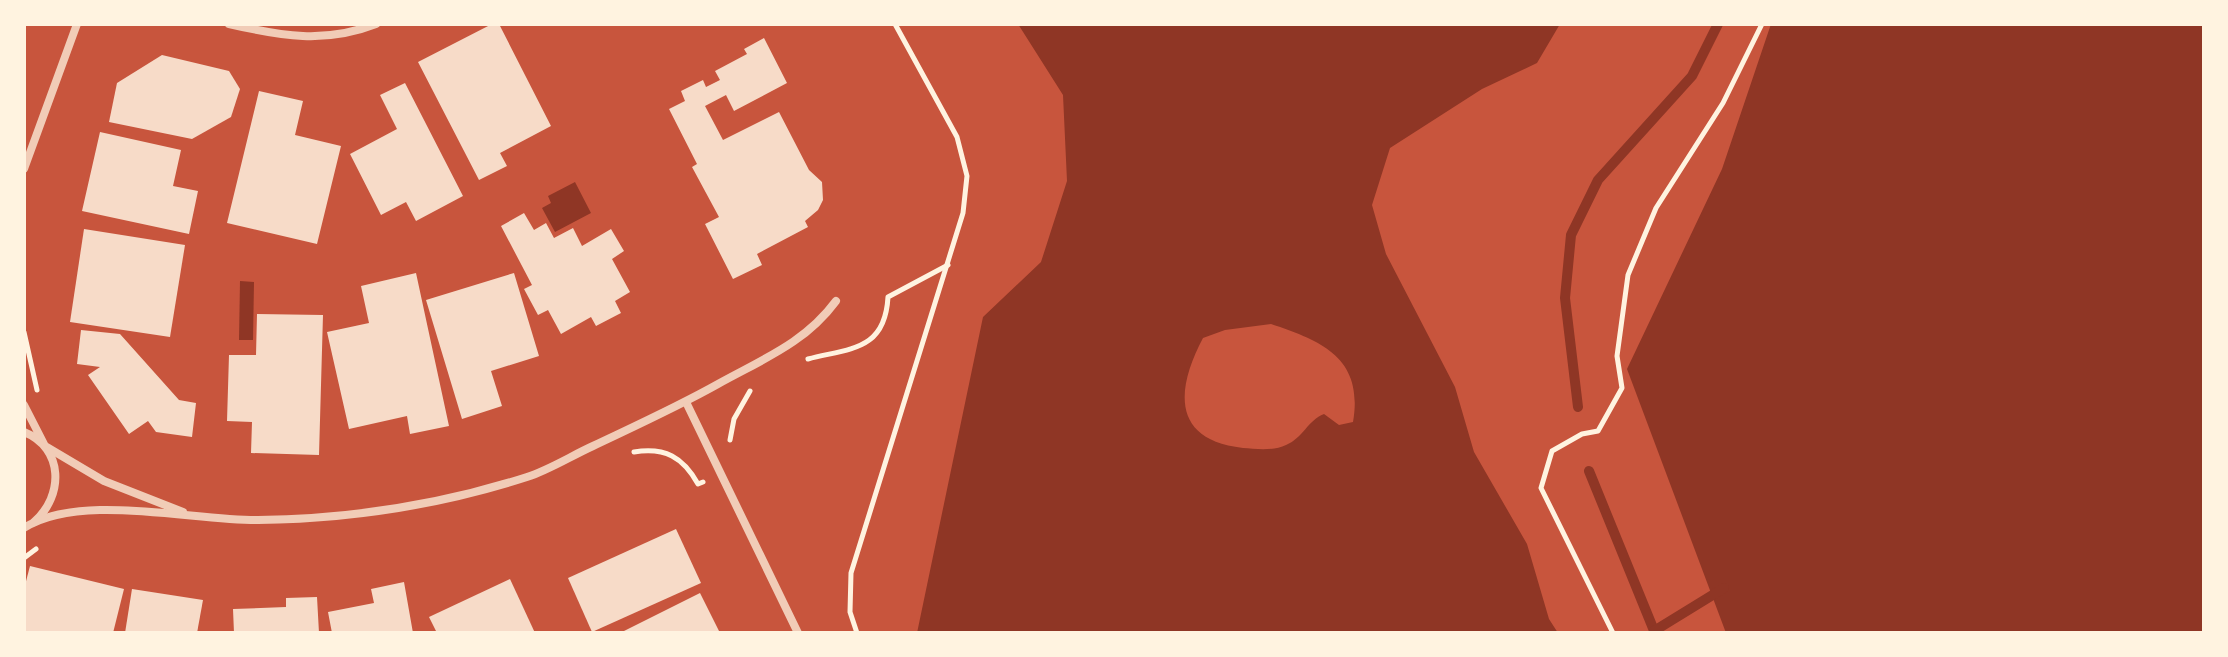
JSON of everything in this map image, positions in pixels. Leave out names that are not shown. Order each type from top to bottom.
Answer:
[{"type":"street","points":[[24,169],[77,24]]},
{"type":"street","points":[[229,24],[280,37],[317,38],[355,32],[376,24]]},
{"type":"street","points":[[25,527],[61,514],[188,514],[252,521],[311,520],[383,511],[530,476],[686,402],[796,341],[817,327],[836,301]]},
{"type":"street","points":[[686,402],[798,633]]},
{"type":"street","points":[[24,405],[57,476],[56,491],[48,508],[25,527]]},
{"type":"street","points":[[24,432],[104,481],[188,514]]},
{"type":"path","points":[[857,633],[850,612],[851,573],[948,265],[967,194],[964,156],[934,90],[895,24]]},
{"type":"path","points":[[1613,633],[1541,488],[1552,451],[1582,434],[1598,431],[1622,388],[1617,356],[1628,275],[1656,208],[1723,103],[1762,24]]},
{"type":"path","points":[[802,360],[860,347],[880,333],[887,314],[888,297],[948,265]]},
{"type":"path","points":[[24,332],[40,398]]},
{"type":"path","points":[[731,446],[729,432],[741,404],[759,386]]},
{"type":"shaded area","points":[[1018,24],[1560,24],[1537,63],[1482,89],[1390,148],[1372,205],[1386,254],[1455,387],[1474,452],[1527,544],[1549,619],[1558,633],[917,633],[983,317],[1041,262],[1067,181],[1063,95]],"holes":[[[1271,324],[1307,337],[1335,355],[1352,382],[1355,400],[1353,422],[1339,425],[1324,414],[1292,442],[1271,449],[1243,448],[1203,435],[1192,423],[1186,409],[1185,393],[1194,357],[1203,338],[1225,330]]]},
{"type":"shaded area","points":[[1771,24],[2204,24],[2204,633],[1726,633],[1627,369],[1722,169]]},
{"type":"shaded area","points":[[575,182],[591,213],[555,232],[542,208],[551,203],[548,196]]},
{"type":"shaded area","points":[[240,281],[254,282],[253,340],[239,340]]},
{"type":"building","points":[[492,24],[499,24],[551,126],[500,153],[507,166],[479,180],[418,62]]},
{"type":"building","points":[[764,38],[787,83],[734,111],[726,95],[705,106],[723,140],[779,112],[809,170],[822,182],[823,200],[818,210],[805,221],[808,227],[757,254],[762,265],[733,279],[705,224],[719,217],[692,167],[697,164],[669,109],[685,101],[681,91],[703,80],[706,87],[720,80],[715,71],[747,54],[744,49]]},
{"type":"building","points":[[162,55],[229,71],[240,89],[231,117],[192,139],[109,122],[117,83]]},
{"type":"building","points":[[405,83],[463,196],[416,221],[406,202],[381,215],[350,154],[397,129],[380,95]]},
{"type":"building","points":[[259,91],[303,101],[295,135],[341,146],[317,244],[227,223]]},
{"type":"building","points":[[100,132],[181,150],[173,186],[198,191],[189,234],[82,211]]},
{"type":"building","points":[[524,213],[534,230],[546,223],[554,238],[573,228],[582,246],[611,229],[624,251],[612,259],[630,292],[615,301],[621,313],[596,326],[591,317],[561,334],[548,310],[538,315],[524,289],[532,285],[501,226]]},
{"type":"building","points":[[84,229],[185,245],[170,337],[70,322]]},
{"type":"building","points":[[416,273],[449,426],[410,434],[407,416],[349,429],[327,332],[369,323],[361,286]]},
{"type":"building","points":[[514,273],[539,356],[491,371],[502,406],[462,419],[426,300]]},
{"type":"building","points":[[257,314],[323,315],[319,455],[251,453],[252,422],[227,421],[229,355],[256,355]]},
{"type":"building","points":[[81,330],[120,334],[179,400],[196,403],[192,437],[156,432],[148,421],[129,434],[88,375],[100,367],[77,364]]},
{"type":"building","points":[[676,529],[701,583],[592,632],[568,578]]},
{"type":"building","points":[[30,566],[124,589],[113,633],[24,633],[24,589]]},
{"type":"building","points":[[510,579],[535,633],[437,633],[429,617]]},
{"type":"building","points":[[404,582],[413,633],[332,633],[328,612],[374,603],[371,589]]},
{"type":"building","points":[[132,589],[203,600],[197,633],[125,633]]},
{"type":"building","points":[[700,593],[720,633],[620,633]]},
{"type":"building","points":[[317,597],[319,633],[234,633],[233,609],[286,607],[286,598]]},
{"type":"waterway","points":[[1578,407],[1565,298],[1571,235],[1598,180],[1692,76],[1718,24]]},
{"type":"waterway","points":[[1589,471],[1655,633]]},
{"type":"waterway","points":[[1654,631],[1724,588]]}]
